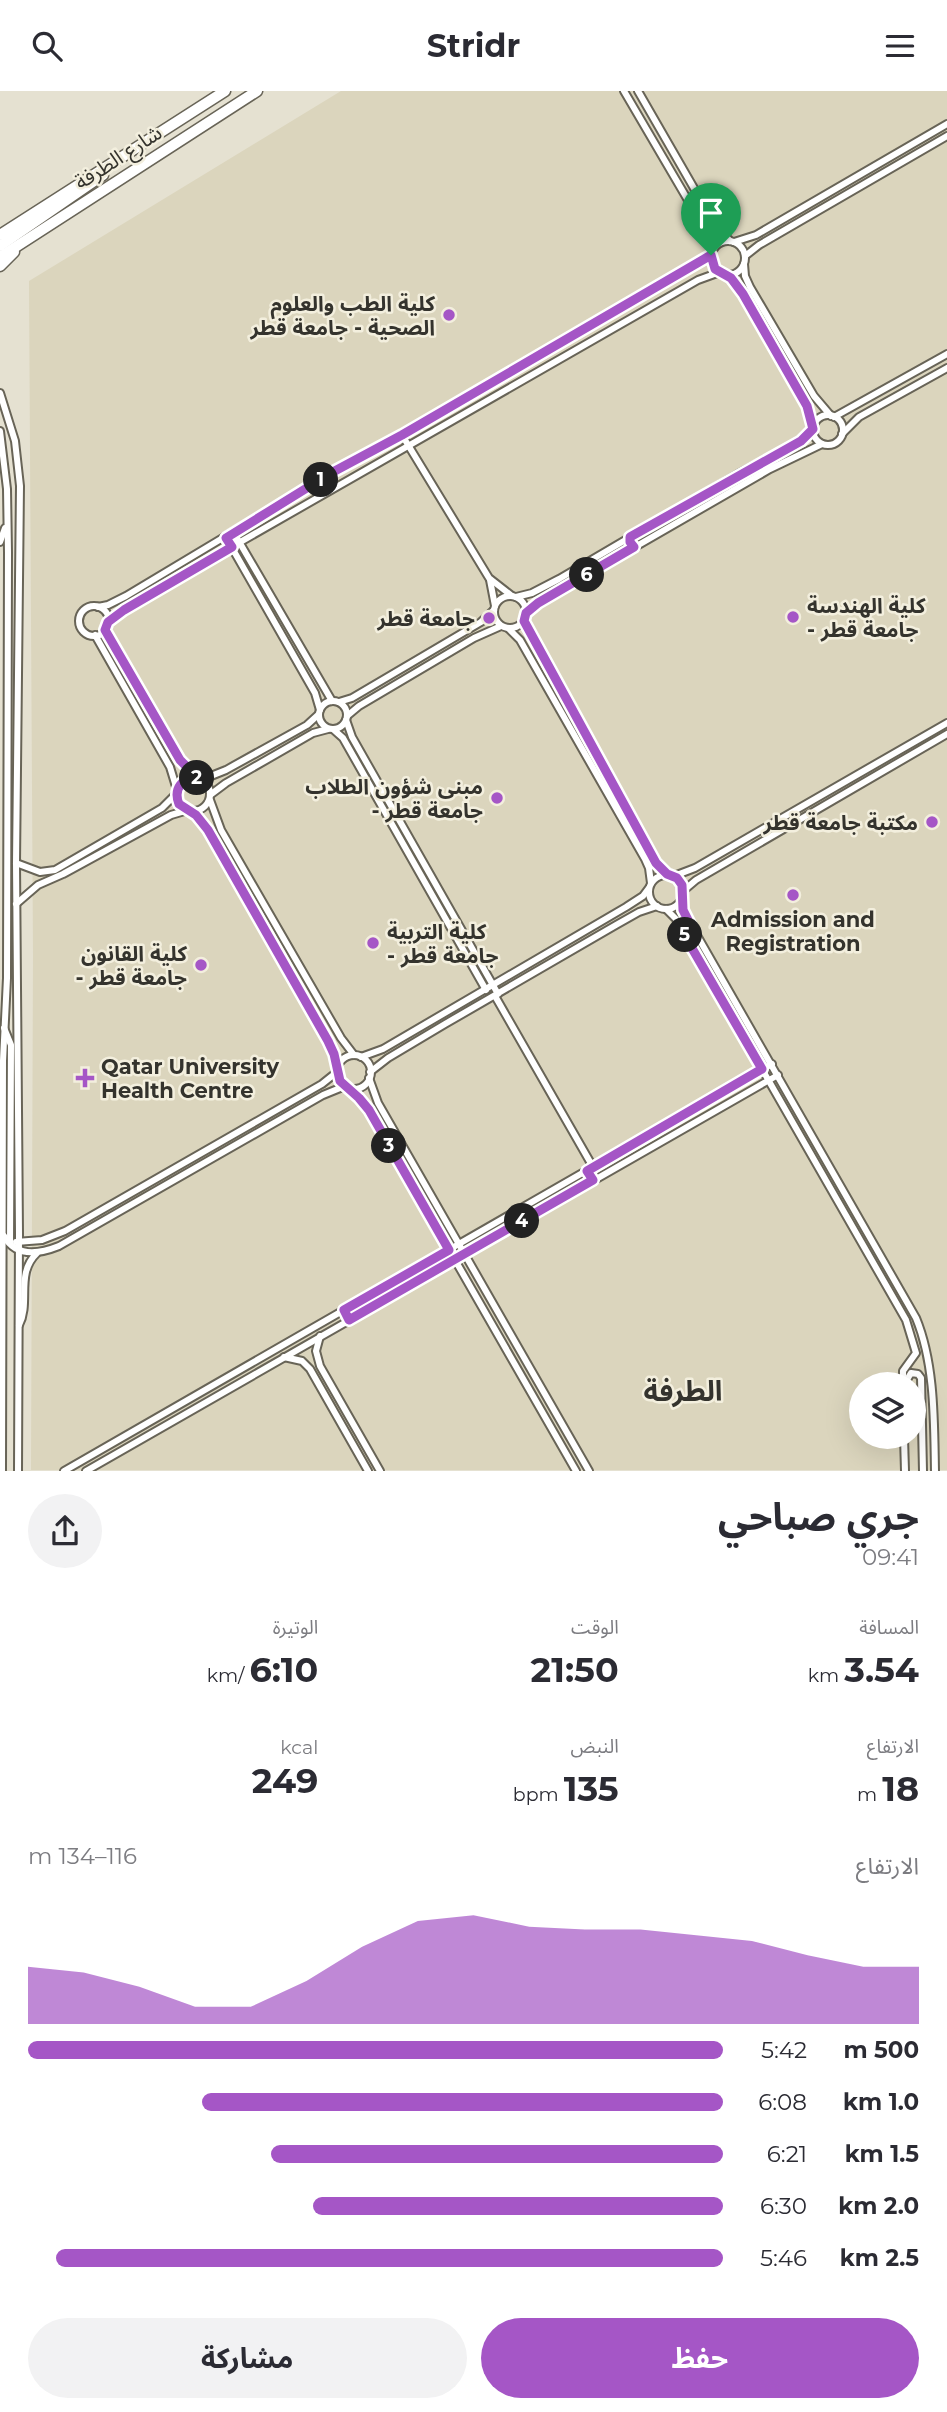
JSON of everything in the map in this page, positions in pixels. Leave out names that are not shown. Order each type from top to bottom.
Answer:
[{"type":"main road","name":"شارع الطرفة","points":[[0,257],[257,91]]},
{"type":"main road","name":"شارع الطرفة","points":[[0,235],[221,93]]},
{"type":"main road","points":[[0,246],[108,171],[122,155]]},
{"type":"main road","points":[[0,266],[11,257],[17,246]]},
{"type":"street","points":[[624,91],[706,231],[713,266],[739,288],[807,406],[814,438],[822,444],[835,443],[859,417],[947,368]]},
{"type":"street","points":[[638,91],[714,223],[740,246],[750,287],[814,396],[842,426],[842,434]]},
{"type":"street","points":[[947,124],[756,235],[719,243],[711,253],[504,376],[331,473],[126,596],[107,605],[87,608],[79,619],[84,632],[95,635],[105,630],[108,622],[124,610],[698,280],[737,272],[744,260],[759,245],[947,136]]},
{"type":"street","points":[[16,863],[34,871],[50,871],[107,840],[162,808],[183,781],[226,770],[307,725],[326,703],[352,698],[481,622],[500,600],[532,593],[801,441],[819,418],[833,416],[947,354]]},
{"type":"street","points":[[504,376],[504,385],[509,388]]},
{"type":"street","points":[[0,393],[13,435],[20,486],[16,863],[18,1471]]},
{"type":"street","points":[[0,431],[7,488],[4,556],[8,752],[7,986],[1,1062],[2,1471]]},
{"type":"street","points":[[402,435],[489,578],[495,619],[520,640],[652,865],[681,882],[683,910],[691,926],[916,1318],[927,1349],[935,1471]]},
{"type":"street","points":[[526,613],[538,603],[634,547],[796,455],[822,444]]},
{"type":"street","points":[[0,542],[5,529],[4,500],[7,488]]},
{"type":"street","points":[[234,533],[304,655],[335,702],[344,707],[352,737],[492,984],[494,996]]},
{"type":"street","points":[[630,537],[634,547]]},
{"type":"street","points":[[226,538],[297,659],[317,698],[321,723],[344,738],[485,988],[494,996],[593,1167],[603,1174]]},
{"type":"street","points":[[605,552],[610,561]]},
{"type":"street","points":[[16,904],[38,885],[171,815],[204,808],[210,797],[226,783],[309,735],[343,726],[359,706],[474,638],[505,627],[517,627],[524,621],[524,605],[489,578]]},
{"type":"street","points":[[267,609],[275,604]]},
{"type":"street","points":[[98,607],[106,613],[108,622]]},
{"type":"street","points":[[524,621],[652,865],[650,898],[657,907]]},
{"type":"street","points":[[105,630],[180,760],[207,785],[221,830],[341,1038],[369,1065],[378,1103],[589,1471]]},
{"type":"street","points":[[95,635],[170,767],[179,804],[208,830],[324,1034],[334,1054],[340,1081],[369,1110],[576,1471]]},
{"type":"street","points":[[297,659],[304,655]]},
{"type":"street","points":[[3,1255],[10,1245],[19,1241],[53,1237],[326,1081],[344,1059],[383,1049],[626,907],[643,895],[658,876],[689,872],[947,723]]},
{"type":"street","points":[[3,1233],[10,1245],[19,1251],[38,1252],[70,1240],[330,1092],[346,1087],[359,1088],[388,1058],[639,912],[676,906],[696,880],[947,734]]},
{"type":"street","points":[[0,762],[8,752]]},
{"type":"street","points":[[0,783],[8,794]]},
{"type":"street","points":[[125,829],[130,837]]},
{"type":"street","points":[[107,840],[112,847]]},
{"type":"street","points":[[414,863],[421,859]]},
{"type":"street","points":[[666,909],[676,919],[905,1319],[916,1351],[903,1372]]},
{"type":"street","points":[[444,916],[452,912]]},
{"type":"street","points":[[682,931],[691,926]]},
{"type":"street","points":[[729,1012],[738,1007]]},
{"type":"street","points":[[4,1028],[10,1045],[10,1245]]},
{"type":"street","points":[[754,1055],[763,1050]]},
{"type":"street","points":[[64,1471],[772,1064]]},
{"type":"street","points":[[86,1471],[778,1075]]},
{"type":"street","points":[[287,1104],[292,1113]]},
{"type":"street","points":[[681,1116],[687,1126]]},
{"type":"street","points":[[593,1167],[593,1180]]},
{"type":"street","points":[[122,1197],[127,1206]]},
{"type":"street","points":[[18,1327],[22,1317],[24,1278],[38,1252]]},
{"type":"street","points":[[886,1284],[895,1280]]},
{"type":"street","points":[[344,1310],[349,1320]]},
{"type":"street","points":[[320,1336],[316,1351],[320,1366],[380,1471]]},
{"type":"street","points":[[284,1357],[302,1361],[310,1369],[368,1471]]},
{"type":"street","points":[[205,1391],[210,1399]]},
{"type":"street","points":[[904,1449],[905,1471]]},
{"type":"street","points":[[923,1449],[923,1471]]},
{"type":"shaded area","name":"جامعة قطر","points":[[341,91],[947,91],[947,1470],[31,1470],[33,955],[29,281]]},
{"type":"place","name":"كلية الطب والعلوم الصحية - جامعة قطر","points":[[449,315]]},
{"type":"place","name":"كلية الهندسة - جامعة قطر","points":[[793,617]]},
{"type":"place","name":"جامعة قطر","points":[[489,618]]},
{"type":"place","name":"مبنى شؤون الطلاب - جامعة قطر","points":[[497,798]]},
{"type":"place","name":"مكتبة جامعة قطر","points":[[932,822]]},
{"type":"place","name":"Admission and Registration","points":[[793,895]]},
{"type":"place","name":"كلية التربية - جامعة قطر","points":[[373,943]]},
{"type":"place","name":"كلية القانون - جامعة قطر","points":[[201,965]]},
{"type":"place","name":"Qatar University Health Centre","points":[[85,1078]]},
{"type":"district","name":"الطرفة","points":[[683,1391]]},
{"type":"route","points":[[711,255],[715,269],[731,278],[743,294],[807,406],[813,429],[801,441],[630,537],[634,547],[538,603],[526,613],[524,621],[656,863],[667,874],[677,878],[682,885],[683,910],[691,926],[682,931],[762,1069],[587,1171],[593,1180],[349,1320],[344,1310],[449,1250],[369,1110],[340,1081],[328,1041],[208,830],[196,815],[179,804],[178,787],[183,781],[198,778],[180,760],[105,630],[115,615],[232,547],[226,538],[283,502],[711,255]]}]
